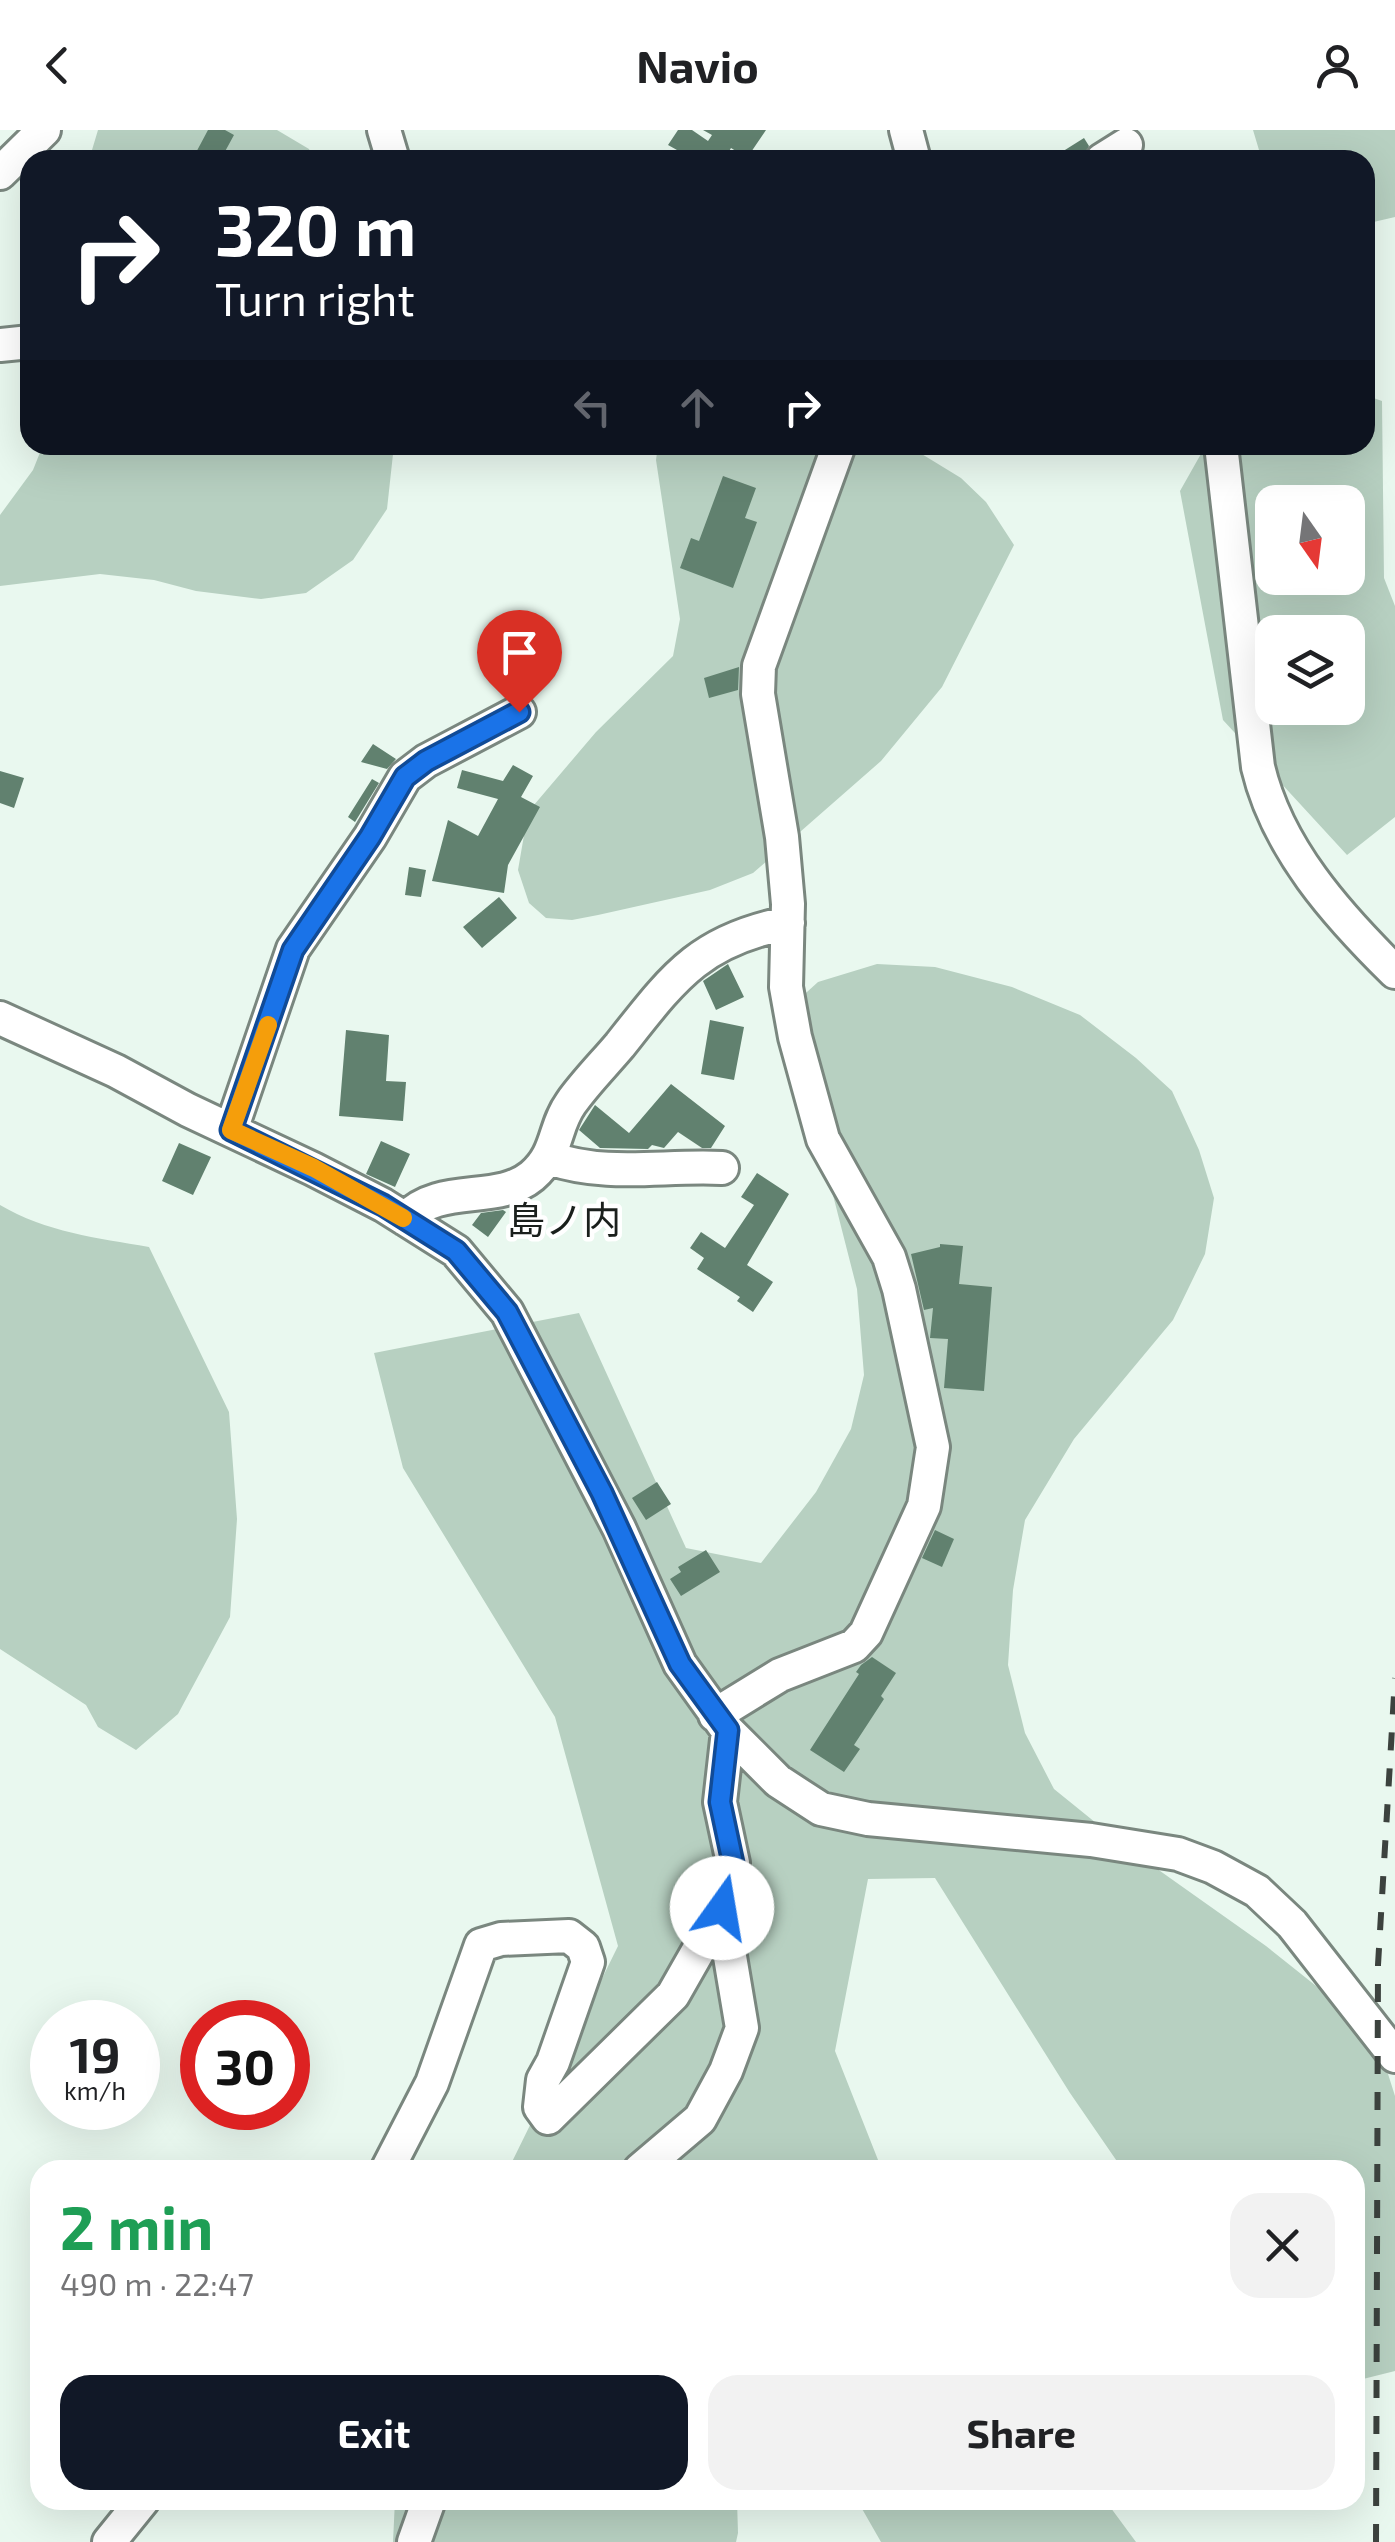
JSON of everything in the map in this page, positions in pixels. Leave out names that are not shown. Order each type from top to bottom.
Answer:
[{"type":"street","points":[[24,150],[44,130]]},
{"type":"street","points":[[0,173],[20,153]]},
{"type":"street","points":[[392,2160],[432,2083],[481,1945],[501,1939],[569,1936],[583,1947],[588,1962],[554,2062],[544,2080],[540,2107],[548,2118],[674,1995],[722,1908],[733,1863],[720,1802],[722,1722],[780,1675],[854,1646],[866,1633],[924,1506],[934,1446],[900,1288],[890,1257],[824,1139],[786,987],[788,923],[782,838],[758,694],[759,666],[835,455]]},
{"type":"street","points":[[1222,455],[1264,792],[1280,827],[1315,883],[1395,972]]},
{"type":"street","points":[[231,1130],[293,950],[370,837],[405,777],[426,761],[519,712]]},
{"type":"street","points":[[405,1219],[429,1201],[503,1189],[526,1181],[549,1158],[569,1105],[666,986],[721,942],[752,930],[788,923]]},
{"type":"street","points":[[0,1018],[314,1168],[456,1251],[507,1312],[602,1493],[680,1664],[722,1722],[778,1781],[821,1809],[868,1819],[1126,1846],[1178,1854],[1228,1874],[1257,1892],[1292,1924],[1395,2056]]},
{"type":"street","points":[[549,1158],[578,1168],[605,1171],[722,1168]]},
{"type":"street","points":[[652,2160],[700,2119],[726,2071],[742,2028],[722,1908]]},
{"type":"street","points":[[109,2542],[136,2510]]},
{"type":"street","points":[[414,2542],[425,2510]]},
{"type":"green space","points":[[98,130],[277,130],[309,150],[92,150]]},
{"type":"green space","points":[[1253,130],[1395,130],[1395,217],[1375,222],[1375,150],[1259,150]]},
{"type":"green space","points":[[1375,399],[1382,401],[1384,578],[1395,606],[1395,817],[1347,855],[1223,720],[1180,491],[1200,455],[1375,455]]},
{"type":"green space","points":[[39,455],[393,455],[387,509],[353,560],[306,593],[261,599],[100,574],[0,586],[0,515],[33,470]]},
{"type":"green space","points":[[657,455],[923,455],[961,478],[986,502],[1014,545],[942,687],[881,761],[753,873],[710,890],[598,915],[572,920],[546,918],[529,903],[518,870],[528,812],[596,732],[673,656],[680,619]]},
{"type":"green space","points":[[877,964],[935,967],[1012,987],[1080,1015],[1172,1091],[1199,1150],[1214,1198],[1205,1254],[1173,1320],[1074,1439],[1025,1520],[1013,1590],[1008,1665],[1025,1733],[1054,1789],[1335,2001],[1382,2055],[1395,2096],[1395,2371],[1365,2378],[1365,2160],[1116,2160],[935,1878],[868,1879],[835,2051],[878,2160],[513,2160],[618,1946],[555,1717],[403,1468],[374,1353],[579,1313],[686,1548],[761,1563],[816,1492],[851,1429],[864,1375],[857,1289],[786,1011],[818,982]]},
{"type":"green space","points":[[0,1205],[54,1228],[149,1247],[229,1412],[237,1519],[230,1617],[178,1714],[136,1750],[98,1727],[86,1705],[0,1649]]},
{"type":"green space","points":[[395,2510],[737,2510],[736,2542],[393,2542]]},
{"type":"green space","points":[[863,2510],[1112,2510],[1136,2542],[881,2542]]},
{"type":"building","points":[[208,130],[225,130],[234,135],[226,150],[197,150]]},
{"type":"building","points":[[678,130],[692,130],[708,141],[712,135],[703,130],[766,130],[752,150],[677,150],[668,145]]},
{"type":"building","points":[[1084,138],[1089,146],[1087,150],[1065,150]]},
{"type":"building","points":[[723,476],[756,488],[745,518],[757,522],[733,588],[680,568],[691,538],[699,541]]},
{"type":"building","points":[[739,667],[738,690],[709,698],[704,678]]},
{"type":"building","points":[[373,744],[396,759],[387,769],[361,762]]},
{"type":"building","points":[[513,765],[533,776],[521,797],[540,807],[508,865],[504,893],[432,881],[448,820],[478,836],[498,799],[457,788],[462,770],[503,781]]},
{"type":"building","points":[[0,771],[24,778],[14,808],[0,803]]},
{"type":"building","points":[[372,779],[379,783],[355,822],[348,817]]},
{"type":"building","points":[[409,867],[426,870],[421,897],[405,895]]},
{"type":"building","points":[[499,897],[517,918],[482,948],[463,927]]},
{"type":"building","points":[[728,964],[744,997],[716,1010],[703,981]]},
{"type":"building","points":[[710,1020],[744,1027],[734,1080],[701,1074]]},
{"type":"building","points":[[346,1030],[389,1035],[386,1081],[406,1082],[403,1121],[339,1116]]},
{"type":"building","points":[[671,1084],[725,1126],[711,1148],[702,1148],[678,1132],[664,1148],[600,1148],[579,1130],[595,1105],[629,1133]]},
{"type":"building","points":[[381,1141],[410,1154],[395,1187],[366,1174]]},
{"type":"building","points":[[179,1143],[211,1157],[193,1195],[162,1181]]},
{"type":"building","points":[[757,1173],[789,1194],[747,1265],[773,1282],[753,1312],[737,1301],[740,1297],[697,1269],[704,1258],[690,1248],[701,1232],[725,1248],[754,1205],[741,1197]]},
{"type":"building","points":[[506,1212],[488,1237],[472,1225],[481,1213]]},
{"type":"building","points":[[940,1244],[963,1246],[959,1284],[992,1287],[984,1391],[944,1388],[948,1339],[930,1338],[933,1308],[924,1310],[911,1254]]},
{"type":"building","points":[[657,1482],[671,1504],[646,1520],[632,1498]]},
{"type":"building","points":[[935,1530],[954,1539],[942,1567],[922,1558]]},
{"type":"building","points":[[706,1550],[720,1572],[681,1596],[670,1579],[681,1572],[678,1567]]},
{"type":"building","points":[[872,1657],[896,1673],[854,1745],[860,1749],[844,1772],[810,1750],[859,1674],[856,1672]]},
{"type":"railway","points":[[1376,2542],[1378,1965],[1395,1678]]},
{"type":"slow traffic","points":[[268,1025],[231,1130],[314,1168],[403,1218]]},
{"type":"district","name":"島ノ内","points":[[564,1219]]},
{"type":"route","points":[[519,712],[417,766],[405,777],[370,837],[293,950],[231,1130],[383,1205],[456,1251],[507,1312],[602,1493],[680,1664],[728,1730],[720,1802],[733,1863],[722,1908]]}]
